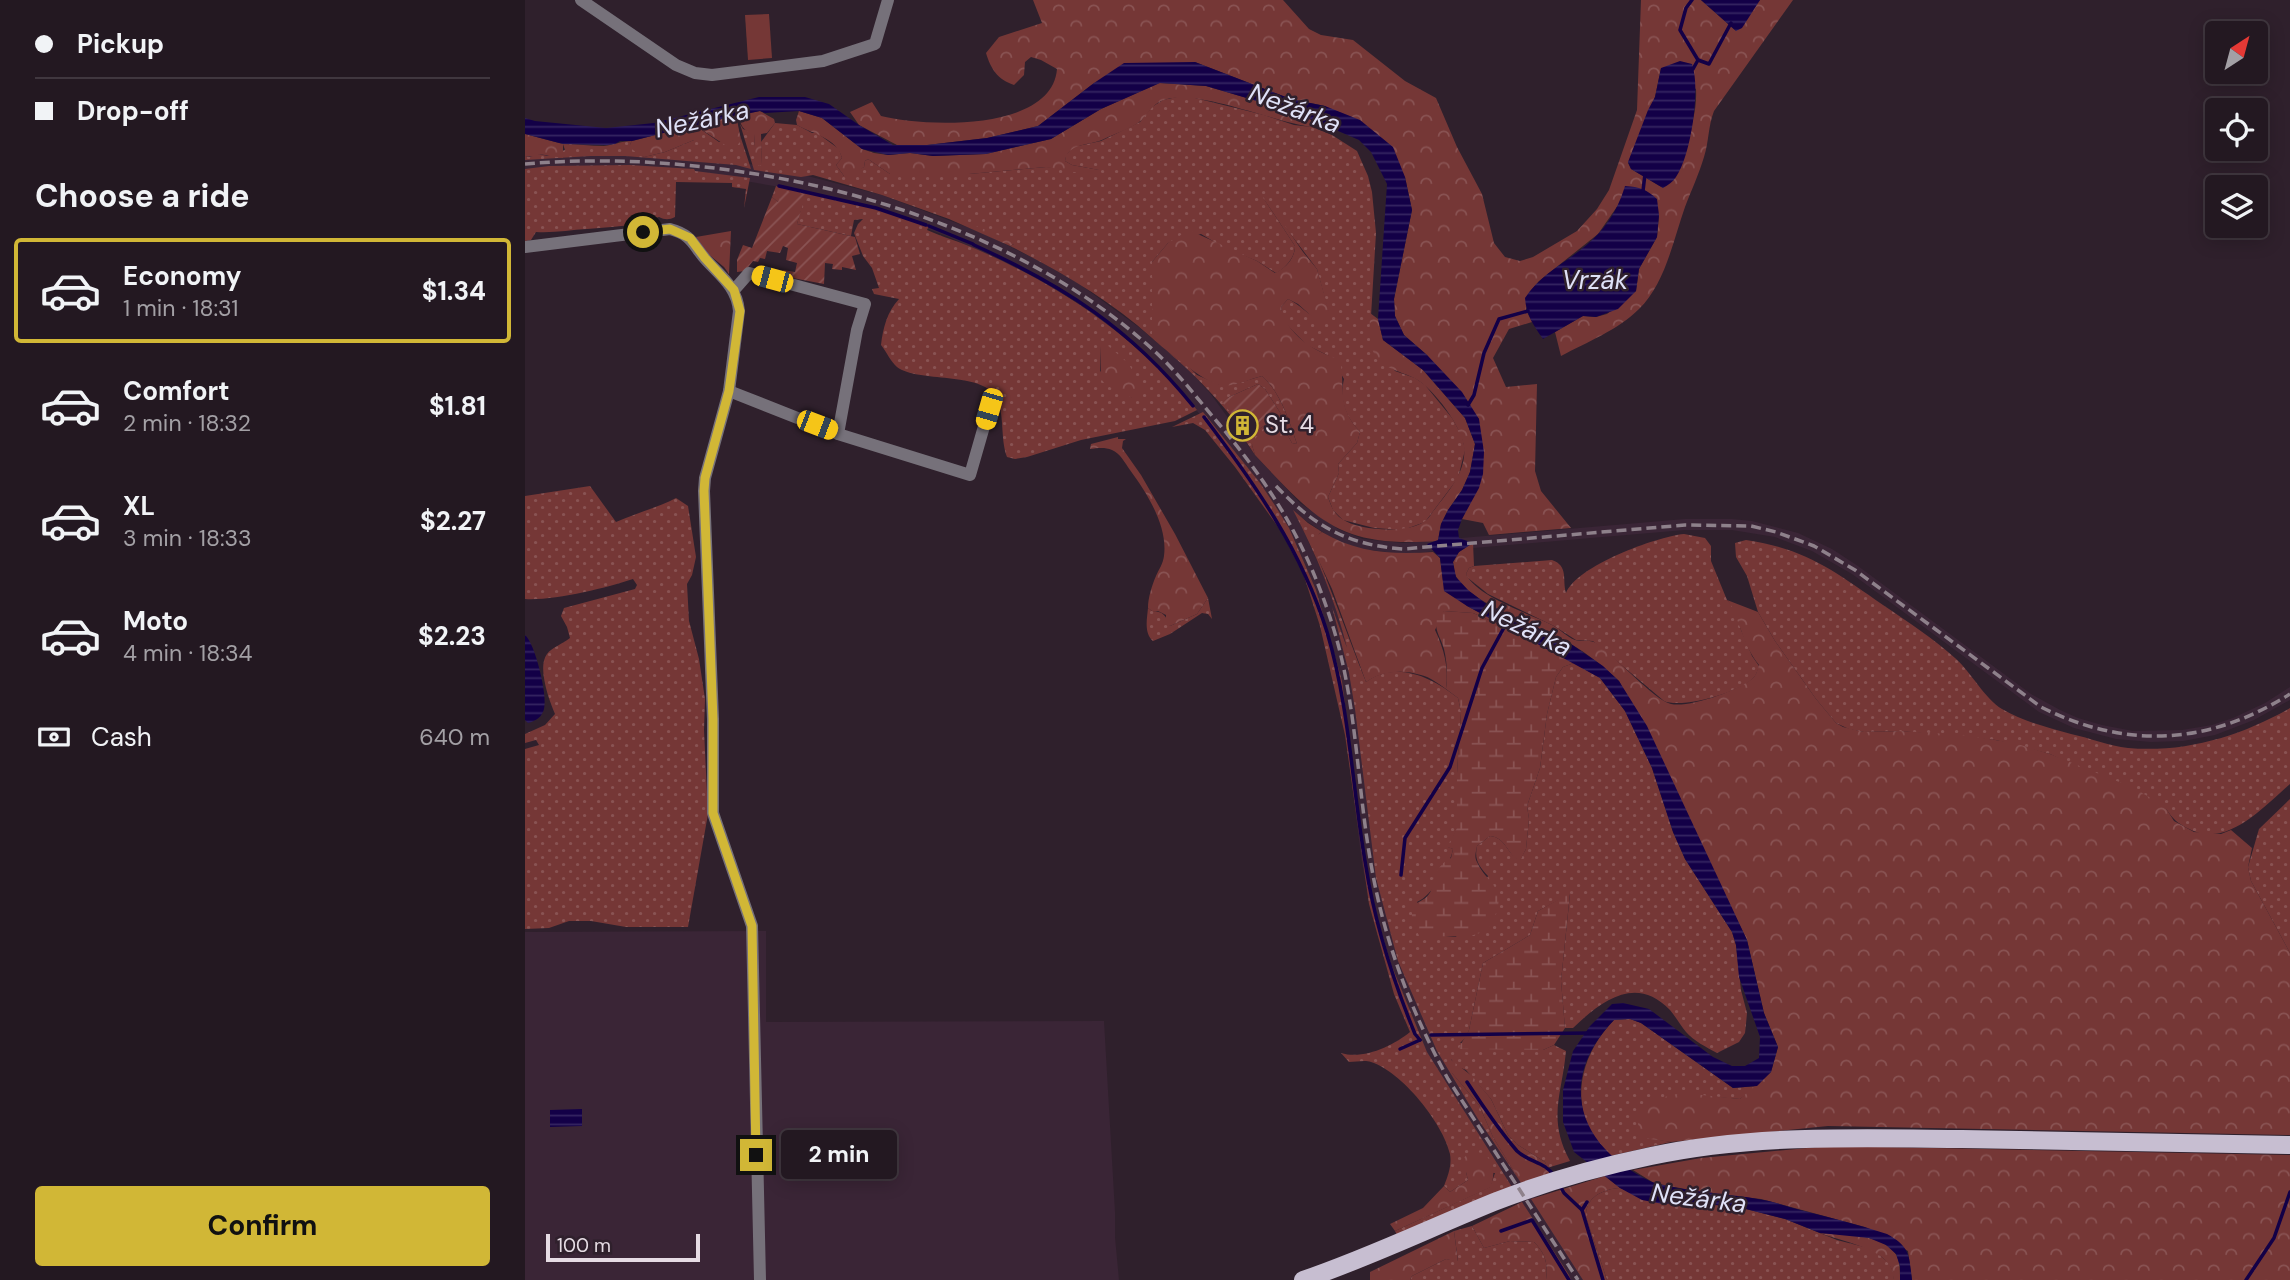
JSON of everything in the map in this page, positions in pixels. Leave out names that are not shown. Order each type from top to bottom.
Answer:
[{"type":"main road","points":[[1303,1280],[1493,1203],[1574,1175],[1672,1152],[1768,1140],[1852,1138],[2290,1144]]},
{"type":"street","points":[[581,0],[675,65],[695,73],[712,75],[823,61],[874,44],[888,0]]},
{"type":"street","points":[[525,247],[670,229],[690,238],[734,290],[740,311],[729,391],[705,478],[704,491],[713,719],[713,813],[752,926],[760,1280]]},
{"type":"street","points":[[734,290],[749,273],[865,304],[857,330],[838,434]]},
{"type":"street","points":[[729,391],[838,434],[970,475],[989,409]]},
{"type":"shaded area","points":[[574,152],[730,161],[780,169],[882,195],[983,233],[1078,283],[1140,328],[1185,366],[1210,393],[1255,455],[1300,503],[1338,529],[1363,539],[1403,543],[1685,519],[1752,521],[1798,533],[1832,549],[2031,694],[2078,718],[2133,731],[2182,730],[2233,718],[2265,703],[2290,687],[2290,700],[2254,720],[2215,735],[2183,741],[2116,739],[2074,728],[2039,712],[1852,574],[1812,551],[1775,537],[1732,530],[1685,530],[1403,554],[1361,549],[1333,539],[1296,514],[1328,585],[1342,628],[1456,1074],[1588,1280],[1568,1280],[1467,1124],[1405,1013],[1370,904],[1362,863],[1342,707],[1326,633],[1295,549],[1226,446],[1183,394],[1130,341],[1069,297],[949,237],[913,223],[803,191],[728,178],[525,172],[525,155]]},
{"type":"shaded area","points":[[766,931],[766,1022],[1104,1021],[1119,1280],[525,1280],[525,932]]},
{"type":"green space","points":[[1033,0],[1283,0],[1309,29],[1321,35],[1353,40],[1405,81],[1436,98],[1457,147],[1482,194],[1494,243],[1505,257],[1520,261],[1533,257],[1577,231],[1597,209],[1609,190],[1637,110],[1641,0],[1701,0],[1736,31],[1760,0],[1793,0],[1714,111],[1704,157],[1662,275],[1639,309],[1612,329],[1561,356],[1555,332],[1583,316],[1607,314],[1636,291],[1639,269],[1657,237],[1659,215],[1621,201],[1598,234],[1539,281],[1528,294],[1526,310],[1532,322],[1509,329],[1493,358],[1506,387],[1537,384],[1535,471],[1541,491],[1571,528],[1489,535],[1483,523],[1462,519],[1468,506],[1479,419],[1427,355],[1404,335],[1395,316],[1394,299],[1412,210],[1405,177],[1325,106],[1291,99],[1195,62],[1094,83],[1038,126],[987,138],[927,145],[897,145],[859,125],[850,112],[872,102],[881,116],[954,123],[1010,114],[1033,104],[1050,90],[1057,69],[1031,57],[1025,62],[1024,75],[1014,85],[995,73],[986,53],[999,37],[1042,23]],"holes":[[[1661,68],[1696,89],[1691,128],[1663,188],[1631,169],[1628,163],[1655,97]]]},
{"type":"green space","points":[[769,14],[772,58],[748,60],[745,15]]},
{"type":"green space","points":[[1159,83],[1206,86],[1294,112],[1311,120],[1312,127],[1213,102],[1175,98],[1157,103],[1134,125],[1075,148],[1067,155],[1065,161],[1099,170],[1103,175],[1101,177],[1046,167],[969,174],[890,174],[868,159],[864,167],[850,176],[844,176],[836,165],[842,158],[835,146],[824,137],[797,125],[796,120],[799,111],[822,118],[862,149],[874,153],[933,156],[986,154],[1051,139],[1101,109]]},
{"type":"green space","points":[[1191,97],[1294,125],[1312,127],[1332,135],[1357,151],[1372,192],[1376,233],[1370,333],[1395,371],[1415,378],[1425,385],[1452,418],[1462,436],[1465,450],[1458,478],[1425,522],[1403,530],[1374,528],[1343,520],[1333,510],[1328,497],[1339,473],[1338,464],[1357,443],[1360,432],[1345,408],[1342,394],[1344,379],[1331,357],[1307,345],[1283,320],[1281,307],[1288,299],[1314,317],[1331,321],[1317,269],[1264,199],[1295,246],[1289,262],[1276,273],[1201,234],[1168,243],[1152,262],[1152,338],[1119,311],[1084,288],[1010,246],[1014,244],[949,216],[949,219],[882,195],[813,175],[801,177],[754,170],[740,124],[743,129],[754,133],[755,147],[762,165],[761,142],[775,123],[797,125],[817,133],[839,149],[842,158],[836,165],[844,176],[864,167],[868,159],[890,174],[969,174],[1046,167],[1099,170],[1072,165],[1065,161],[1066,155],[1073,147],[1101,141],[1140,122],[1152,107],[1163,100]]},
{"type":"green space","points":[[760,111],[774,119],[775,123],[767,133],[761,134],[762,165],[759,166],[756,163],[754,134],[743,127],[739,115]]},
{"type":"green space","points":[[736,115],[741,140],[737,146],[725,145],[696,126]]},
{"type":"green space","points":[[696,126],[719,142],[741,140],[739,132],[751,169],[736,165],[625,156],[525,160],[525,156],[547,156],[565,150],[563,144],[604,146],[632,141],[630,144],[644,157],[694,140],[691,129]]},
{"type":"green space","points":[[691,129],[694,140],[665,152],[644,157],[633,150],[630,144],[632,141],[675,130]]},
{"type":"green space","points":[[525,134],[563,144],[563,158],[539,154],[536,157],[525,156]]},
{"type":"green space","points":[[630,165],[694,169],[750,178],[744,208],[746,189],[732,187],[732,183],[676,182],[673,218],[659,217],[614,227],[536,232],[531,240],[525,241],[525,169]]},
{"type":"green space","points":[[776,186],[873,207],[929,226],[927,230],[1008,264],[1068,297],[1096,316],[1149,359],[1197,410],[1175,421],[1081,440],[1027,457],[1007,457],[999,403],[988,389],[964,380],[907,372],[895,365],[881,345],[886,320],[899,299],[874,294],[872,289],[879,288],[854,233],[863,219],[854,220],[851,236],[797,224],[805,194],[778,202],[772,197]],"holes":[[[1100,346],[1132,398],[1100,371]]]},
{"type":"green space","points":[[782,191],[806,194],[797,224],[855,237],[860,254],[852,256],[856,270],[842,267],[842,270],[832,269],[833,264],[825,263],[824,284],[782,276],[783,270],[795,272],[797,263],[786,260],[788,248],[783,246],[780,253],[767,251],[765,259],[753,261],[745,271],[737,272],[737,260],[743,245],[752,248],[772,197],[778,202]]},
{"type":"green space","points":[[1262,196],[1317,269],[1331,321],[1317,321],[1288,299],[1281,307],[1284,316],[1288,325],[1311,347],[1340,359],[1345,405],[1352,422],[1360,432],[1357,443],[1338,464],[1339,473],[1328,497],[1337,515],[1350,523],[1372,528],[1396,529],[1418,525],[1428,519],[1451,488],[1463,464],[1462,439],[1453,419],[1439,400],[1416,379],[1388,367],[1375,355],[1370,340],[1370,313],[1378,319],[1383,340],[1423,370],[1465,418],[1475,444],[1470,472],[1441,524],[1438,541],[1377,540],[1354,535],[1315,514],[1255,455],[1252,445],[1257,437],[1280,422],[1292,443],[1297,444],[1284,407],[1269,383],[1262,376],[1235,384],[1219,385],[1194,372],[1152,338],[1152,262],[1168,243],[1189,230],[1257,261],[1275,273],[1289,262],[1295,246]]},
{"type":"green space","points":[[949,215],[1013,241],[1014,244],[1010,246],[949,219]]},
{"type":"green space","points":[[731,231],[729,274],[707,253],[696,237]]},
{"type":"green space","points":[[1106,344],[1129,364],[1141,390],[1137,397],[1132,398],[1106,385],[1101,379],[1100,345]]},
{"type":"green space","points":[[1169,353],[1197,375],[1220,385],[1235,384],[1262,376],[1279,399],[1297,444],[1292,443],[1280,422],[1274,424],[1252,445],[1255,455],[1233,422],[1236,420],[1249,436],[1281,414],[1265,389],[1258,384],[1229,397],[1223,402],[1233,415],[1231,416],[1202,383]]},
{"type":"green space","points":[[1258,384],[1265,389],[1281,414],[1249,436],[1243,428],[1246,426],[1243,421],[1239,423],[1222,402]]},
{"type":"green space","points":[[1203,412],[1274,504],[1289,528],[1316,590],[1342,681],[1365,866],[1391,964],[1427,1052],[1512,1187],[1397,1235],[1395,1231],[1490,1187],[1495,1173],[1466,1172],[1468,1180],[1450,1192],[1444,1186],[1450,1166],[1450,1154],[1430,1114],[1408,1087],[1395,1076],[1369,1061],[1349,1062],[1341,1053],[1368,1053],[1395,1042],[1410,1032],[1394,994],[1369,904],[1345,735],[1320,626],[1303,573],[1281,531],[1205,430],[1193,423],[1172,427]]},
{"type":"green space","points":[[1118,437],[1126,439],[1122,448],[1175,534],[1208,598],[1197,614],[1170,626],[1166,623],[1166,615],[1148,608],[1152,587],[1164,556],[1163,533],[1155,510],[1117,453],[1107,448],[1090,449],[1091,444]]},
{"type":"green space","points":[[590,486],[616,522],[676,498],[688,506],[696,557],[687,584],[689,621],[699,659],[705,699],[708,814],[688,927],[626,927],[591,921],[569,921],[549,928],[525,929],[525,749],[539,745],[536,740],[525,743],[525,734],[545,725],[555,714],[545,684],[544,660],[549,652],[570,638],[561,616],[564,608],[635,589],[637,585],[633,579],[564,596],[525,599],[525,496]]},
{"type":"green space","points":[[1293,510],[1322,532],[1313,546],[1366,682],[1389,672],[1414,674],[1448,690],[1458,698],[1461,712],[1457,829],[1448,847],[1453,849],[1439,879],[1429,893],[1417,902],[1435,935],[1456,937],[1488,876],[1478,862],[1477,846],[1490,836],[1496,837],[1520,860],[1526,849],[1529,819],[1527,806],[1540,768],[1547,714],[1556,677],[1563,667],[1574,663],[1600,678],[1625,711],[1652,768],[1685,859],[1732,932],[1747,1013],[1745,1033],[1739,1042],[1717,1053],[1693,1038],[1657,999],[1644,994],[1619,995],[1595,1009],[1573,1028],[1565,1028],[1561,981],[1570,894],[1538,911],[1530,935],[1483,963],[1469,1030],[1460,1043],[1543,1050],[1554,1045],[1566,1051],[1558,1119],[1563,1146],[1570,1161],[1547,1168],[1545,1162],[1518,1145],[1508,1135],[1491,1099],[1466,1070],[1456,1066],[1451,1059],[1452,1073],[1479,1105],[1493,1137],[1521,1183],[1437,1051],[1398,961],[1376,878],[1355,709],[1332,607],[1347,648],[1324,577]]},
{"type":"green space","points":[[1322,532],[1349,544],[1376,551],[1433,552],[1440,558],[1443,581],[1467,606],[1516,632],[1473,613],[1444,611],[1435,630],[1445,658],[1446,689],[1428,677],[1407,672],[1385,673],[1366,682],[1332,589],[1312,546],[1313,538]]},
{"type":"green space","points":[[1684,534],[1705,538],[1711,546],[1711,561],[1727,600],[1736,610],[1741,630],[1759,666],[1755,676],[1738,688],[1698,701],[1664,701],[1593,641],[1576,640],[1554,626],[1488,594],[1466,574],[1469,568],[1474,566],[1552,560],[1563,570],[1566,593],[1585,573],[1618,554]]},
{"type":"green space","points":[[1746,540],[1786,549],[1834,572],[1947,651],[1996,705],[2044,726],[2121,747],[2170,748],[2232,734],[2290,708],[2290,784],[2243,823],[2216,834],[2201,833],[2181,824],[2167,810],[2050,754],[1996,740],[1849,729],[1836,723],[1816,699],[1758,612],[1747,576],[1736,557],[1735,543]]},
{"type":"green space","points":[[1473,543],[1474,566],[1469,568],[1466,574],[1481,590],[1552,625],[1572,639],[1596,643],[1655,694],[1671,704],[1679,705],[1713,698],[1736,689],[1755,675],[1759,665],[1744,640],[1734,611],[1727,600],[1758,612],[1816,699],[1836,723],[1843,727],[1864,732],[1901,731],[1964,735],[2014,743],[2050,754],[2134,788],[2167,810],[2174,821],[2194,832],[2221,834],[2231,830],[2252,848],[2248,867],[2251,881],[2290,953],[2290,1135],[1828,1126],[1671,1142],[1637,1137],[1639,1115],[1646,1101],[1683,1093],[1740,1099],[1771,1072],[1778,1047],[1764,1013],[1747,940],[1619,681],[1571,644],[1492,606],[1465,588],[1456,576],[1453,562],[1459,552]]},
{"type":"green space","points":[[1208,598],[1212,619],[1208,614],[1202,613],[1170,634],[1153,641],[1150,638],[1147,626],[1148,608],[1164,615],[1170,626],[1197,614]]},
{"type":"green space","points":[[1444,611],[1473,613],[1574,663],[1563,667],[1556,677],[1547,714],[1540,768],[1527,806],[1529,819],[1526,849],[1520,861],[1496,837],[1490,836],[1477,846],[1476,860],[1499,898],[1493,922],[1486,929],[1471,936],[1438,937],[1422,941],[1413,922],[1413,909],[1429,894],[1436,872],[1451,858],[1453,849],[1447,847],[1457,828],[1461,712],[1458,698],[1446,689],[1446,659],[1436,622],[1436,617]]},
{"type":"green space","points":[[2290,799],[2290,953],[2251,881],[2248,867],[2259,829]]},
{"type":"green space","points":[[1570,893],[1561,981],[1565,1028],[1554,1045],[1543,1050],[1459,1049],[1469,1030],[1483,963],[1530,935],[1538,911]]},
{"type":"green space","points":[[1630,1019],[1641,1023],[1733,1088],[1757,1086],[1740,1099],[1715,1097],[1637,1136],[1671,1142],[1610,1156],[1592,1135],[1585,1120],[1581,1089],[1583,1074],[1595,1045],[1614,1020]]},
{"type":"green space","points":[[1450,1059],[1472,1076],[1491,1099],[1508,1135],[1518,1145],[1545,1162],[1550,1174],[1521,1183],[1493,1137],[1479,1105],[1452,1073],[1448,1062]]},
{"type":"green space","points":[[1829,1146],[2290,1155],[2290,1280],[1912,1280],[1908,1251],[1865,1227],[1761,1199],[1706,1193],[1654,1183],[1633,1170],[1701,1158]]},
{"type":"green space","points":[[1469,1152],[1484,1153],[1490,1161],[1493,1173],[1491,1187],[1395,1231],[1390,1224],[1423,1208],[1444,1186],[1450,1192],[1468,1180],[1462,1168],[1463,1159]]},
{"type":"green space","points":[[1605,1176],[1620,1188],[1607,1190],[1596,1196],[1588,1205],[1586,1217],[1607,1280],[1583,1280],[1531,1199]]},
{"type":"green space","points":[[1620,1188],[1663,1204],[1681,1202],[1738,1207],[1785,1219],[1837,1240],[1872,1249],[1889,1263],[1894,1274],[1893,1280],[1607,1280],[1586,1210],[1596,1196],[1607,1190]]},
{"type":"green space","points":[[1522,1202],[1571,1280],[1546,1280],[1545,1260],[1534,1242],[1510,1241],[1484,1248],[1472,1226]]},
{"type":"green space","points":[[1472,1226],[1484,1248],[1510,1241],[1534,1242],[1545,1260],[1546,1280],[1410,1280],[1412,1276],[1446,1259],[1458,1261],[1454,1231]]},
{"type":"green space","points":[[1454,1231],[1458,1262],[1446,1259],[1412,1276],[1410,1280],[1370,1280],[1370,1272]]},
{"type":"green space","points":[[1820,1233],[1861,1236],[1888,1246],[1898,1259],[1900,1280],[1893,1280],[1892,1269],[1877,1254]]},
{"type":"water","points":[[1701,0],[1760,0],[1742,28],[1736,31]]},
{"type":"water","points":[[1680,61],[1692,64],[1695,75],[1693,122],[1681,167],[1673,180],[1663,188],[1631,169],[1628,162],[1655,97],[1661,68]]},
{"type":"water","name":"Nežárka","points":[[1195,62],[1291,99],[1325,106],[1360,120],[1393,147],[1405,177],[1412,210],[1394,299],[1395,316],[1404,335],[1462,392],[1479,419],[1484,452],[1479,488],[1458,530],[1459,538],[1473,543],[1459,552],[1453,562],[1456,577],[1485,603],[1571,644],[1603,666],[1619,681],[1647,726],[1747,940],[1764,1013],[1778,1047],[1771,1072],[1757,1086],[1733,1088],[1641,1023],[1630,1019],[1614,1020],[1596,1043],[1585,1067],[1581,1090],[1583,1112],[1592,1132],[1607,1151],[1627,1168],[1652,1182],[1688,1190],[1769,1201],[1887,1234],[1907,1252],[1912,1280],[1900,1280],[1900,1266],[1896,1254],[1886,1245],[1869,1238],[1820,1233],[1785,1219],[1738,1207],[1681,1202],[1663,1204],[1642,1200],[1620,1188],[1574,1152],[1563,1122],[1563,1090],[1573,1051],[1590,1026],[1612,1004],[1623,1003],[1649,1009],[1713,1057],[1732,1066],[1745,1066],[1759,1058],[1760,1037],[1739,977],[1732,932],[1685,859],[1652,768],[1625,711],[1600,678],[1444,591],[1440,558],[1427,544],[1438,540],[1441,524],[1462,490],[1470,472],[1475,444],[1465,418],[1423,370],[1383,340],[1378,319],[1387,184],[1371,152],[1359,140],[1294,112],[1206,86],[1160,83],[1101,109],[1051,139],[986,154],[888,155],[862,149],[822,118],[799,111],[760,111],[713,121],[691,129],[607,145],[563,144],[525,134],[525,118],[606,128],[654,123],[759,97],[805,97],[829,104],[893,145],[927,145],[987,138],[1038,126],[1124,63]]},
{"type":"water","name":"Vrzák","points":[[1625,186],[1643,189],[1657,199],[1659,215],[1657,237],[1639,269],[1636,291],[1618,309],[1596,317],[1583,316],[1543,339],[1529,315],[1525,298],[1541,280],[1599,233],[1615,211]]},
{"type":"water","points":[[525,635],[536,659],[545,702],[540,716],[528,723],[525,720]]},
{"type":"water","points":[[582,1109],[582,1126],[550,1127],[550,1110]]},
{"type":"waterway","points":[[1692,0],[1686,8],[1680,30],[1698,60]]},
{"type":"waterway","points":[[1693,69],[1698,60],[1709,64],[1731,23]]},
{"type":"waterway","points":[[1643,191],[1645,174]]},
{"type":"waterway","points":[[779,186],[876,208],[926,225]]},
{"type":"waterway","points":[[929,226],[973,244]]},
{"type":"waterway","points":[[974,245],[1037,276],[1094,312],[1145,354],[1193,406]]},
{"type":"waterway","points":[[1468,405],[1474,395],[1484,353],[1499,319],[1528,311]]},
{"type":"waterway","points":[[1204,417],[1275,519],[1317,602],[1341,690],[1374,910],[1399,993],[1415,1034],[1420,1040]]},
{"type":"waterway","name":"Nežárka","points":[[1401,875],[1405,838],[1450,767],[1482,668],[1507,622]]},
{"type":"waterway","points":[[1431,1035],[1590,1033]]},
{"type":"waterway","points":[[1400,1049],[1420,1040]]},
{"type":"waterway","points":[[1467,1082],[1517,1151],[1551,1171],[1554,1176]]},
{"type":"waterway","points":[[1560,1186],[1582,1210]]},
{"type":"waterway","points":[[2246,1280],[2274,1238],[2290,1192]]},
{"type":"waterway","points":[[1587,1202],[1582,1210],[1603,1280]]},
{"type":"waterway","points":[[1501,1231],[1532,1220],[1569,1280]]},
{"type":"railway","points":[[525,164],[605,161],[687,165],[772,177],[856,196],[938,222],[1015,256],[1087,298],[1169,365],[1257,473],[1288,521],[1313,572],[1342,659],[1371,864],[1383,921],[1401,975],[1422,1028],[1448,1079],[1578,1280]]},
{"type":"railway","points":[[1276,486],[1304,512],[1333,531],[1365,543],[1403,549],[1685,525],[1751,526],[1776,532],[1814,546],[1855,570],[2041,707],[2073,721],[2105,730],[2167,736],[2198,732],[2229,724],[2290,694]]},
{"type":"place","name":"St. 4","points":[[1242,425]]},
{"type":"route","points":[[643,232],[670,229],[690,238],[734,290],[740,311],[729,391],[705,478],[704,491],[713,719],[713,813],[752,926],[756,1155]]}]
